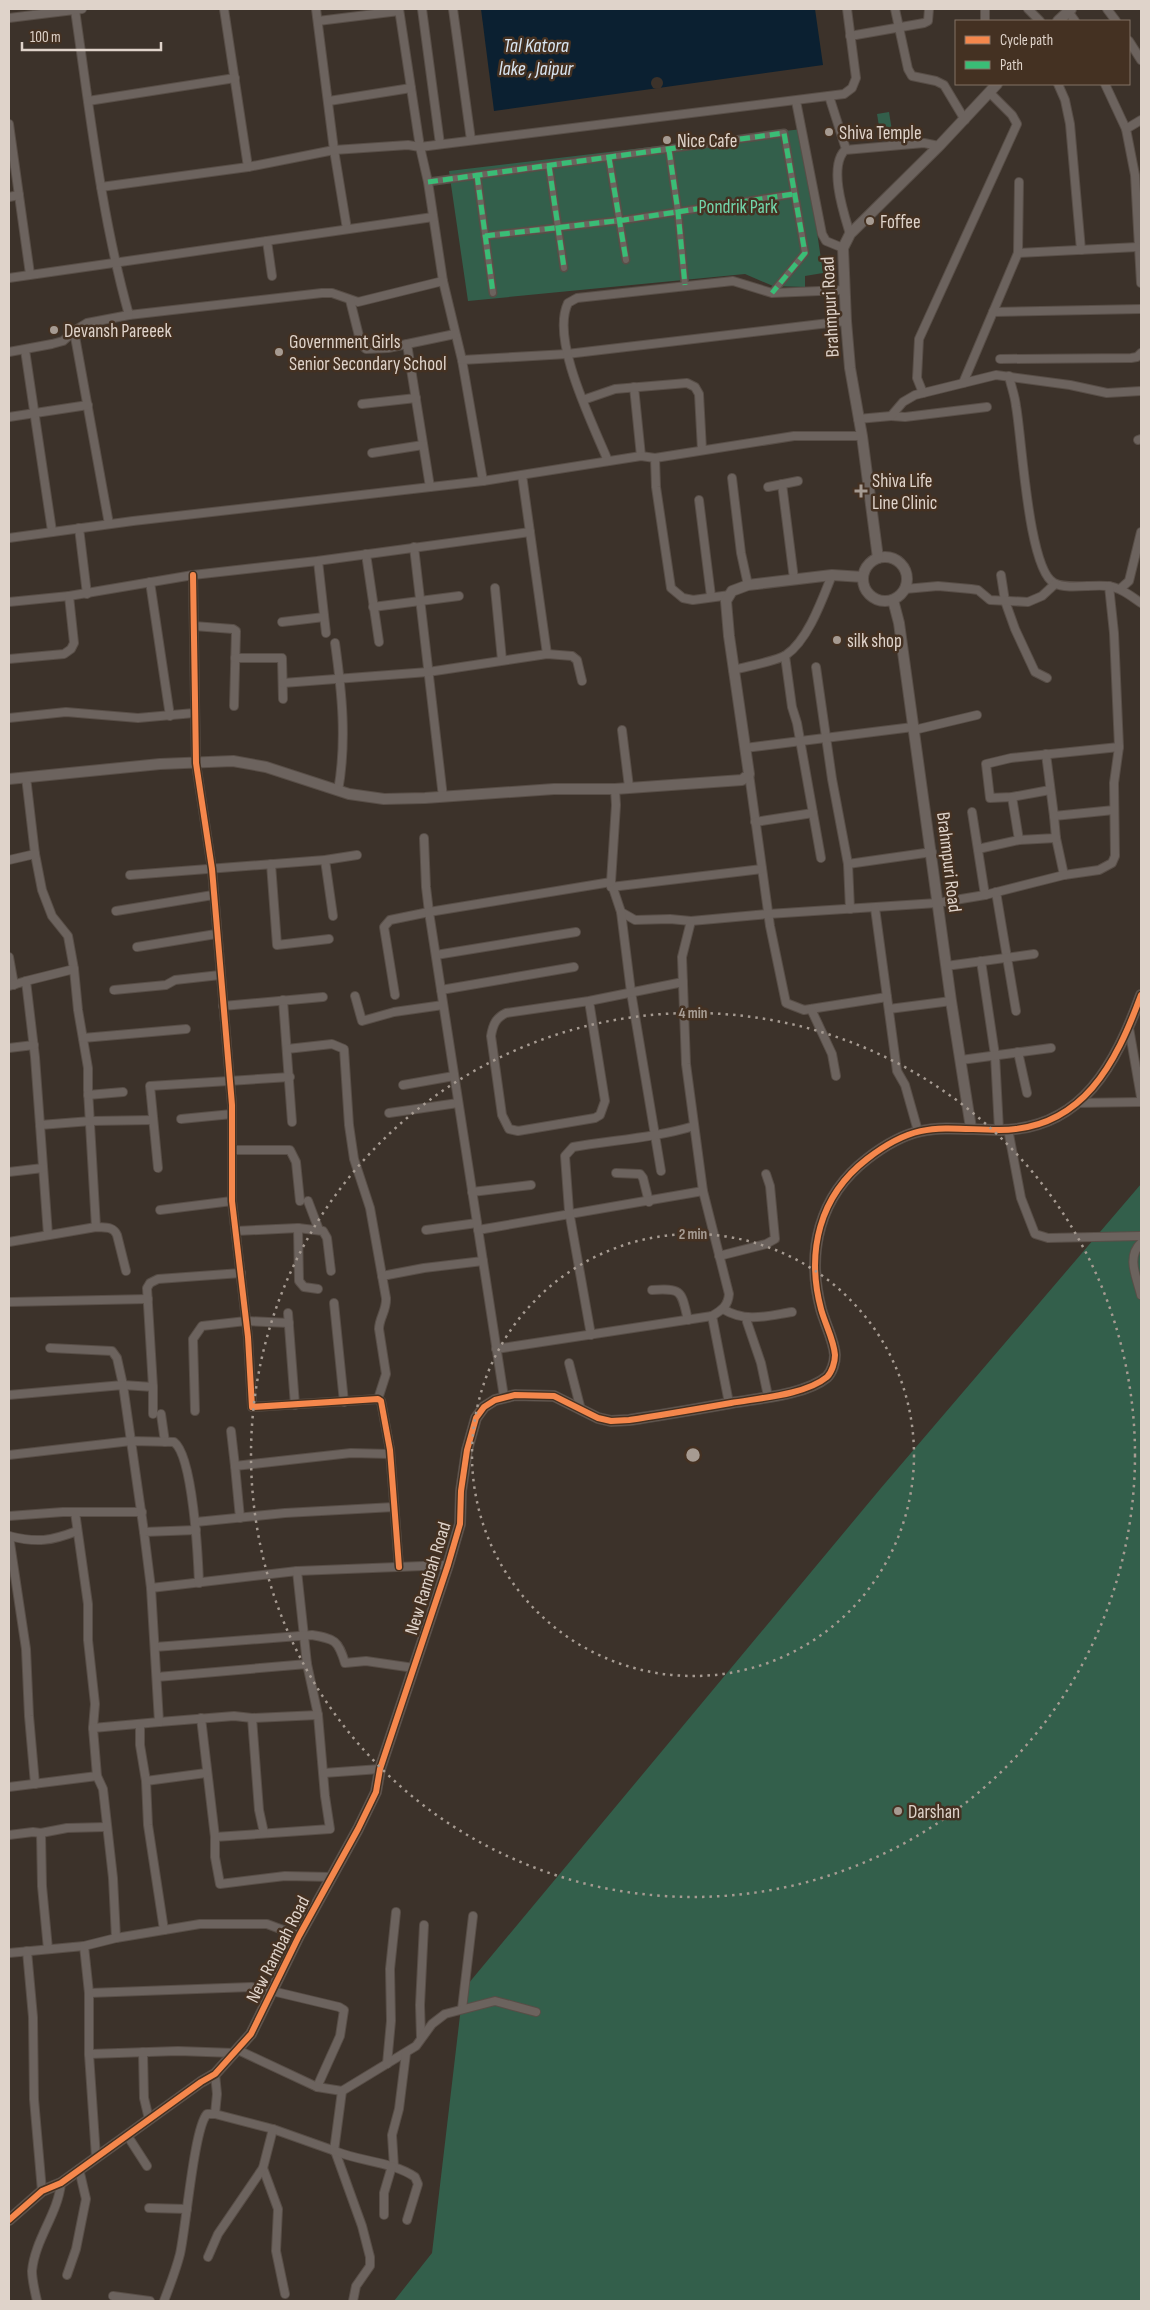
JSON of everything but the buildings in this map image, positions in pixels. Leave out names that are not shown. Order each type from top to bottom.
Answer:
[{"type":"street","points":[[9,18],[78,9],[88,101],[101,187],[114,262],[129,315]]},
{"type":"street","points":[[224,9],[248,167]]},
{"type":"street","points":[[316,9],[334,150],[347,229]]},
{"type":"street","points":[[422,9],[440,144]]},
{"type":"street","points":[[453,9],[471,140]]},
{"type":"street","points":[[101,187],[248,167],[334,150],[408,145],[420,147],[844,94],[852,88],[856,78],[847,9]]},
{"type":"street","points":[[895,9],[908,69],[912,76],[936,81],[944,85],[965,120]]},
{"type":"street","points":[[850,36],[928,21],[929,9]]},
{"type":"street","points":[[1028,9],[1039,20]]},
{"type":"street","points":[[1107,9],[1115,20]]},
{"type":"street","points":[[318,21],[399,10],[443,280],[462,360],[483,481]]},
{"type":"street","points":[[1059,20],[1070,10]]},
{"type":"street","points":[[1130,43],[1141,60]]},
{"type":"street","points":[[88,101],[235,78]]},
{"type":"street","name":"Brahmpuri Road","points":[[878,558],[846,321],[843,290],[843,248],[850,234],[965,120],[996,85]]},
{"type":"street","points":[[1058,85],[1065,100],[1070,124],[1081,250]]},
{"type":"street","points":[[1105,85],[1126,129],[1135,175],[1141,283]]},
{"type":"street","points":[[329,101],[411,88]]},
{"type":"street","points":[[923,392],[917,378],[919,339],[1017,124],[1012,115],[990,93]]},
{"type":"street","points":[[829,96],[844,146]]},
{"type":"street","points":[[796,101],[822,234],[826,241],[843,248]]},
{"type":"street","points":[[1126,129],[1141,120]]},
{"type":"street","points":[[9,124],[11,153],[30,274]]},
{"type":"street","points":[[428,182],[784,133],[804,254],[772,293]]},
{"type":"street","points":[[850,234],[837,173],[839,156],[845,150],[924,143],[939,146]]},
{"type":"street","points":[[670,150],[685,285]]},
{"type":"street","points":[[609,158],[626,260]]},
{"type":"street","points":[[550,166],[564,268]]},
{"type":"street","points":[[476,175],[493,293]]},
{"type":"street","points":[[962,383],[1018,253],[1019,182]]},
{"type":"street","points":[[485,236],[620,220],[794,194]]},
{"type":"street","points":[[9,197],[19,195]]},
{"type":"street","points":[[9,278],[433,217]]},
{"type":"street","points":[[267,241],[272,276]]},
{"type":"street","points":[[1018,253],[1138,247]]},
{"type":"street","points":[[9,352],[63,341],[74,330],[88,323],[129,315],[322,293],[332,293],[358,302],[443,280]]},
{"type":"street","points":[[608,461],[582,400],[567,354],[564,313],[568,303],[577,298],[732,281],[772,293],[843,290]]},
{"type":"street","points":[[350,300],[361,344],[366,349],[388,348],[456,334]]},
{"type":"street","points":[[994,312],[1141,309]]},
{"type":"street","points":[[462,360],[567,354],[846,321]]},
{"type":"street","points":[[74,330],[109,524]]},
{"type":"street","points":[[407,344],[430,487]]},
{"type":"street","points":[[25,350],[52,531]]},
{"type":"street","points":[[1000,359],[1131,358],[1137,357],[1141,353]]},
{"type":"street","points":[[891,416],[903,402],[914,394],[996,375],[1070,385],[1107,393],[1141,390]]},
{"type":"street","points":[[1009,376],[1016,405],[1033,538],[1047,576],[1055,584],[1109,586],[1120,589],[1141,603]]},
{"type":"street","points":[[582,400],[615,389],[687,383],[696,387],[699,394],[702,450]]},
{"type":"street","points":[[634,387],[641,456]]},
{"type":"street","points":[[362,404],[416,398]]},
{"type":"street","points":[[9,417],[88,406]]},
{"type":"street","points":[[858,419],[891,416],[905,417],[986,407]]},
{"type":"street","points":[[9,538],[109,524],[483,481],[641,456],[655,458],[794,436],[862,436]]},
{"type":"street","points":[[372,453],[423,445]]},
{"type":"street","points":[[655,458],[658,496],[671,588],[683,598],[692,600],[730,595]]},
{"type":"street","points":[[522,475],[547,654]]},
{"type":"street","points":[[732,478],[741,553],[748,585]]},
{"type":"street","points":[[768,487],[798,482]]},
{"type":"street","points":[[782,484],[794,579]]},
{"type":"street","points":[[699,500],[711,596]]},
{"type":"street","points":[[79,528],[87,594]]},
{"type":"street","points":[[9,602],[87,594],[193,575],[318,561],[530,532]]},
{"type":"street","points":[[1120,589],[1129,581],[1141,532]]},
{"type":"street","points":[[414,547],[443,797]]},
{"type":"street","points":[[366,554],[379,642]]},
{"type":"street","points":[[886,557],[895,559],[902,565],[907,581],[905,589],[893,600],[878,601],[872,597],[863,585],[863,577],[867,566],[878,558],[886,557]]},
{"type":"street","points":[[318,561],[326,633]]},
{"type":"street","points":[[193,575],[196,763],[212,869],[232,1114],[232,1201],[246,1322],[252,1407],[378,1399]]},
{"type":"street","points":[[1001,575],[1005,601],[1015,629],[1035,672],[1047,678]]},
{"type":"street","points":[[863,577],[832,576],[748,585],[732,591],[726,601],[733,670],[768,914],[786,1003],[794,1008],[811,1009],[887,997]]},
{"type":"street","points":[[733,670],[785,656],[799,642],[817,612],[832,576]]},
{"type":"street","points":[[150,582],[170,716]]},
{"type":"street","points":[[905,589],[938,586],[971,589],[978,590],[990,600],[1028,602],[1042,596],[1055,584]]},
{"type":"street","points":[[621,912],[635,920],[670,919],[691,922],[768,914],[937,903],[985,895],[1064,875],[1099,870],[1112,863],[1116,856],[1114,783],[1119,747],[1114,633],[1109,586]]},
{"type":"street","points":[[495,588],[502,660]]},
{"type":"street","points":[[9,660],[64,654],[71,649],[74,643],[69,596]]},
{"type":"street","points":[[374,607],[459,596]]},
{"type":"street","name":"Brahmpuri Road","points":[[893,600],[899,623],[932,852],[937,903],[971,1128]]},
{"type":"street","points":[[282,622],[324,617]]},
{"type":"street","points":[[194,626],[235,629],[234,706]]},
{"type":"street","points":[[335,643],[344,731],[343,763],[338,791]]},
{"type":"street","points":[[283,683],[428,672],[547,654],[572,656],[577,660],[582,681]]},
{"type":"street","points":[[785,656],[792,707],[821,858]]},
{"type":"street","points":[[235,658],[280,657],[283,660],[283,699]]},
{"type":"street","points":[[816,667],[825,737],[848,864],[850,909]]},
{"type":"street","points":[[9,718],[66,712],[138,718],[194,713]]},
{"type":"street","points":[[744,748],[913,728],[977,715]]},
{"type":"street","points":[[622,730],[629,787]]},
{"type":"street","points":[[1050,790],[1012,797],[990,798],[986,764],[1046,754],[1119,747]]},
{"type":"street","points":[[1046,754],[1056,838],[1064,875]]},
{"type":"street","points":[[9,779],[233,761],[266,766],[338,791],[384,799],[554,789],[614,789],[734,782],[742,780],[749,774]]},
{"type":"street","points":[[26,777],[35,854],[45,903],[52,916],[68,936],[74,969],[82,1038],[88,1068],[96,1227]]},
{"type":"street","points":[[614,789],[614,849],[611,885],[621,912],[631,992],[661,1171]]},
{"type":"street","points":[[1012,797],[1019,840]]},
{"type":"street","points":[[1054,816],[1114,810]]},
{"type":"street","points":[[756,822],[813,812]]},
{"type":"street","points":[[972,812],[985,895]]},
{"type":"street","points":[[424,838],[429,912],[504,1397]]},
{"type":"street","points":[[978,849],[1019,840],[1056,838]]},
{"type":"street","points":[[848,864],[932,852]]},
{"type":"street","points":[[9,860],[35,854]]},
{"type":"street","points":[[130,875],[325,860],[357,855]]},
{"type":"street","points":[[325,860],[333,916]]},
{"type":"street","points":[[271,864],[276,908],[277,945],[329,939]]},
{"type":"street","points":[[395,995],[384,927],[390,920],[429,912],[611,885],[762,869]]},
{"type":"street","points":[[996,892],[1016,1011]]},
{"type":"street","points":[[116,911],[214,895]]},
{"type":"street","points":[[875,908],[897,1071],[904,1085],[918,1131]]},
{"type":"street","points":[[496,1349],[712,1316],[723,1310],[729,1302],[729,1294],[703,1191],[686,1064],[682,957],[691,922]]},
{"type":"street","points":[[436,955],[576,932]]},
{"type":"street","points":[[137,947],[216,934]]},
{"type":"street","points":[[946,966],[1034,954]]},
{"type":"street","points":[[9,956],[11,986],[74,969]]},
{"type":"street","points":[[981,961],[996,1055],[1004,1129],[1021,1198],[1035,1234],[1048,1238],[1141,1236]]},
{"type":"street","points":[[441,990],[574,967]]},
{"type":"street","points":[[114,990],[166,985],[175,980],[220,975]]},
{"type":"street","points":[[26,981],[34,1045],[48,1235]]},
{"type":"street","points":[[589,1001],[605,1101],[604,1110],[595,1118],[518,1131],[509,1129],[502,1115],[491,1036],[492,1026],[498,1017],[506,1013],[589,1001],[683,982]]},
{"type":"street","name":"New Rambah Road","points":[[9,2220],[42,2192],[61,2183],[79,2168],[215,2074],[251,2034],[299,1936],[376,1792],[380,1769],[460,1524],[461,1490],[468,1450],[476,1418],[484,1407],[495,1400],[515,1395],[554,1396],[598,1418],[620,1421],[788,1393],[810,1386],[827,1377],[832,1369],[835,1356],[816,1286],[815,1262],[817,1232],[836,1192],[866,1160],[890,1142],[910,1132],[931,1128],[1004,1129],[1037,1123],[1053,1117],[1076,1103],[1106,1073],[1129,1028],[1141,995]]},
{"type":"street","points":[[355,996],[362,1021],[394,1012],[444,1005]]},
{"type":"street","points":[[223,1006],[322,997]]},
{"type":"street","points":[[283,1000],[292,1122]]},
{"type":"street","points":[[889,1009],[951,1000]]},
{"type":"street","points":[[811,1009],[832,1054],[836,1076]]},
{"type":"street","points":[[1129,1028],[1141,1097]]},
{"type":"street","points":[[82,1038],[186,1029]]},
{"type":"street","points":[[1132,1039],[1141,1037]]},
{"type":"street","points":[[287,1049],[332,1044],[344,1049],[349,1126],[354,1159],[370,1208],[387,1306],[379,1322],[386,1374],[378,1399]]},
{"type":"street","points":[[9,1048],[34,1045]]},
{"type":"street","points":[[960,1060],[1051,1048]]},
{"type":"street","points":[[1018,1052],[1027,1093]]},
{"type":"street","points":[[403,1085],[454,1076]]},
{"type":"street","points":[[158,1168],[150,1086],[290,1077]]},
{"type":"street","points":[[88,1095],[123,1092]]},
{"type":"street","points":[[1076,1103],[1141,1102]]},
{"type":"street","points":[[389,1113],[458,1103]]},
{"type":"street","points":[[181,1119],[232,1114]]},
{"type":"street","points":[[40,1125],[91,1121],[153,1120]]},
{"type":"street","points":[[591,1335],[570,1214],[564,1162],[565,1156],[573,1147],[666,1134],[694,1126]]},
{"type":"street","points":[[232,1150],[290,1150],[296,1162],[300,1201]]},
{"type":"street","points":[[9,1172],[43,1168]]},
{"type":"street","points":[[616,1173],[640,1174],[643,1178],[649,1202]]},
{"type":"street","points":[[719,1256],[766,1244],[775,1239],[770,1186],[766,1174]]},
{"type":"street","points":[[472,1192],[531,1185]]},
{"type":"street","points":[[426,1230],[478,1226],[570,1214],[649,1202],[703,1191]]},
{"type":"street","points":[[160,1210],[232,1201]]},
{"type":"street","points":[[308,1201],[319,1230]]},
{"type":"street","points":[[9,1242],[96,1227],[110,1228],[115,1231],[126,1271]]},
{"type":"street","points":[[236,1231],[298,1228],[319,1230],[326,1234],[331,1272]]},
{"type":"street","points":[[298,1228],[299,1281],[304,1287],[318,1289]]},
{"type":"street","points":[[1141,1244],[1135,1249],[1132,1261],[1141,1295]]},
{"type":"street","points":[[382,1276],[424,1268],[483,1261]]},
{"type":"street","points":[[165,1442],[157,1414],[154,1387],[148,1299],[150,1283],[158,1279],[240,1274]]},
{"type":"street","points":[[652,1290],[672,1289],[679,1291],[682,1295],[688,1320]]},
{"type":"street","points":[[9,1302],[148,1299]]},
{"type":"street","points":[[334,1303],[344,1402]]},
{"type":"street","points":[[723,1310],[734,1316],[756,1318],[792,1312]]},
{"type":"street","points":[[288,1313],[295,1405]]},
{"type":"street","points":[[712,1316],[729,1403]]},
{"type":"street","points":[[195,1411],[193,1339],[202,1326],[246,1322],[289,1324]]},
{"type":"street","points":[[747,1322],[761,1363],[768,1396]]},
{"type":"street","points":[[50,1348],[112,1351],[117,1358],[123,1385],[142,1512],[151,1588],[159,1722]]},
{"type":"street","points":[[569,1364],[581,1410]]},
{"type":"street","points":[[9,1395],[123,1385],[154,1387]]},
{"type":"street","points":[[378,1399],[382,1405],[390,1454],[399,1567]]},
{"type":"street","points":[[231,1431],[240,1518]]},
{"type":"street","points":[[9,1455],[131,1441],[174,1442],[182,1452],[196,1526],[199,1583]]},
{"type":"street","points":[[235,1466],[351,1453],[390,1454]]},
{"type":"street","points":[[144,1532],[285,1513],[394,1507]]},
{"type":"street","points":[[9,1516],[75,1512],[142,1512]]},
{"type":"street","points":[[75,1512],[88,1604],[88,1640],[95,1704],[93,1728],[97,1776],[103,1789],[113,1878],[116,1938]]},
{"type":"street","points":[[35,1784],[26,1649],[9,1536],[30,1541],[45,1541],[78,1531]]},
{"type":"street","points":[[151,1588],[297,1572],[448,1565]]},
{"type":"street","points":[[214,1837],[330,1829],[325,1796],[318,1715],[306,1664],[297,1572]]},
{"type":"street","points":[[154,1647],[303,1636],[332,1638],[342,1652],[345,1663],[366,1661],[414,1668]]},
{"type":"street","points":[[157,1678],[306,1664]]},
{"type":"street","points":[[93,1728],[234,1716],[252,1718],[318,1715]]},
{"type":"street","points":[[201,1718],[215,1857],[220,1884],[285,1876],[332,1877]]},
{"type":"street","points":[[252,1718],[260,1810],[264,1833]]},
{"type":"street","points":[[140,1724],[146,1780],[148,1825],[164,1930]]},
{"type":"street","points":[[324,1773],[380,1769]]},
{"type":"street","points":[[146,1780],[206,1772]]},
{"type":"street","points":[[9,1787],[97,1776]]},
{"type":"street","points":[[9,1835],[41,1833],[67,1828],[106,1827]]},
{"type":"street","points":[[41,1833],[42,1886],[48,1949]]},
{"type":"street","points":[[387,2064],[390,2021],[390,1969],[396,1912]]},
{"type":"street","points":[[462,2009],[473,1916]]},
{"type":"street","points":[[9,1953],[84,1946],[116,1938],[200,1924],[267,1924],[299,1936]]},
{"type":"street","points":[[421,2037],[420,2004],[424,1925]]},
{"type":"street","points":[[84,1946],[89,1993],[89,2054],[96,2157]]},
{"type":"street","points":[[27,1952],[33,2017],[34,2099],[42,2192]]},
{"type":"street","points":[[89,1993],[194,1988],[251,1988],[339,2007],[344,2010],[340,2036],[317,2087]]},
{"type":"street","points":[[89,2054],[236,2052],[317,2087],[342,2091],[416,2046],[421,2037],[439,2017],[495,2001],[536,2012]]},
{"type":"street","points":[[143,2052],[144,2098],[150,2119]]},
{"type":"street","points":[[384,2215],[384,2193],[393,2166],[392,2135],[399,2109],[406,2053]]},
{"type":"street","points":[[215,2074],[217,2094],[215,2114]]},
{"type":"street","points":[[342,2091],[334,2151],[362,2226],[370,2257],[370,2266],[356,2286],[353,2301]]},
{"type":"street","points":[[164,2301],[174,2278],[203,2122],[207,2114],[215,2114],[273,2129],[352,2158],[393,2166],[406,2171],[418,2181],[407,2220]]},
{"type":"street","points":[[208,2257],[218,2234],[263,2168],[273,2129]]},
{"type":"street","points":[[127,2135],[147,2166]]},
{"type":"street","points":[[68,2275],[76,2249],[86,2199],[79,2168]]},
{"type":"street","points":[[263,2168],[278,2209],[276,2251],[285,2294]]},
{"type":"street","points":[[37,2301],[32,2273],[35,2252],[60,2199],[61,2183]]},
{"type":"street","points":[[149,2208],[188,2209]]},
{"type":"street","points":[[113,2296],[150,2301]]},
{"type":"green space","points":[[889,112],[893,137],[881,138],[877,114]]},
{"type":"green space","name":"Pondrik Park","points":[[802,129],[823,273],[805,276],[805,287],[773,286],[745,274],[468,301],[449,171]]},
{"type":"green space","points":[[1141,1184],[1141,2301],[394,2301],[432,2253],[463,1990],[881,1488]]},
{"type":"water","name":"Tal Katora lake , Jaipur","points":[[481,9],[815,9],[823,65],[494,111]]},
{"type":"pier","points":[[657,77],[663,83],[657,89],[651,83]]},
{"type":"marked path","points":[[428,182],[784,133],[805,253],[772,293]]},
{"type":"marked path","points":[[669,150],[678,212],[685,285]]},
{"type":"marked path","points":[[609,158],[626,260]]},
{"type":"marked path","points":[[549,166],[564,268]]},
{"type":"marked path","points":[[477,175],[493,293]]},
{"type":"marked path","points":[[485,236],[624,220],[794,194]]},
{"type":"cycle path","points":[[193,575],[196,763],[212,869],[232,1105],[232,1201],[248,1337],[252,1407],[378,1399],[381,1401],[390,1450],[399,1567]]},
{"type":"cycle path","points":[[9,2220],[42,2191],[61,2183],[201,2082],[215,2074],[251,2034],[299,1936],[358,1829],[376,1792],[380,1769],[460,1524],[461,1491],[467,1450],[476,1418],[484,1407],[495,1400],[515,1395],[554,1396],[598,1418],[611,1421],[629,1420],[781,1395],[818,1383],[827,1377],[834,1364],[835,1355],[821,1309],[817,1288],[816,1246],[820,1226],[837,1190],[867,1159],[885,1147],[915,1132],[945,1128],[999,1130],[1028,1127],[1053,1118],[1074,1105],[1092,1088],[1107,1068],[1120,1045],[1141,995]]},
{"type":"place","name":"Shiva Temple","points":[[829,132]]},
{"type":"place","name":"Nice Cafe","points":[[667,140]]},
{"type":"place","name":"Foffee","points":[[870,221]]},
{"type":"place","name":"Devansh Pareeek","points":[[54,330]]},
{"type":"place","name":"Government Girls Senior Secondary School","points":[[279,352]]},
{"type":"place","name":"Shiva Life Line Clinic","points":[[861,491]]},
{"type":"place","name":"silk shop","points":[[837,640]]},
{"type":"place","name":"Darshan","points":[[898,1811]]}]
